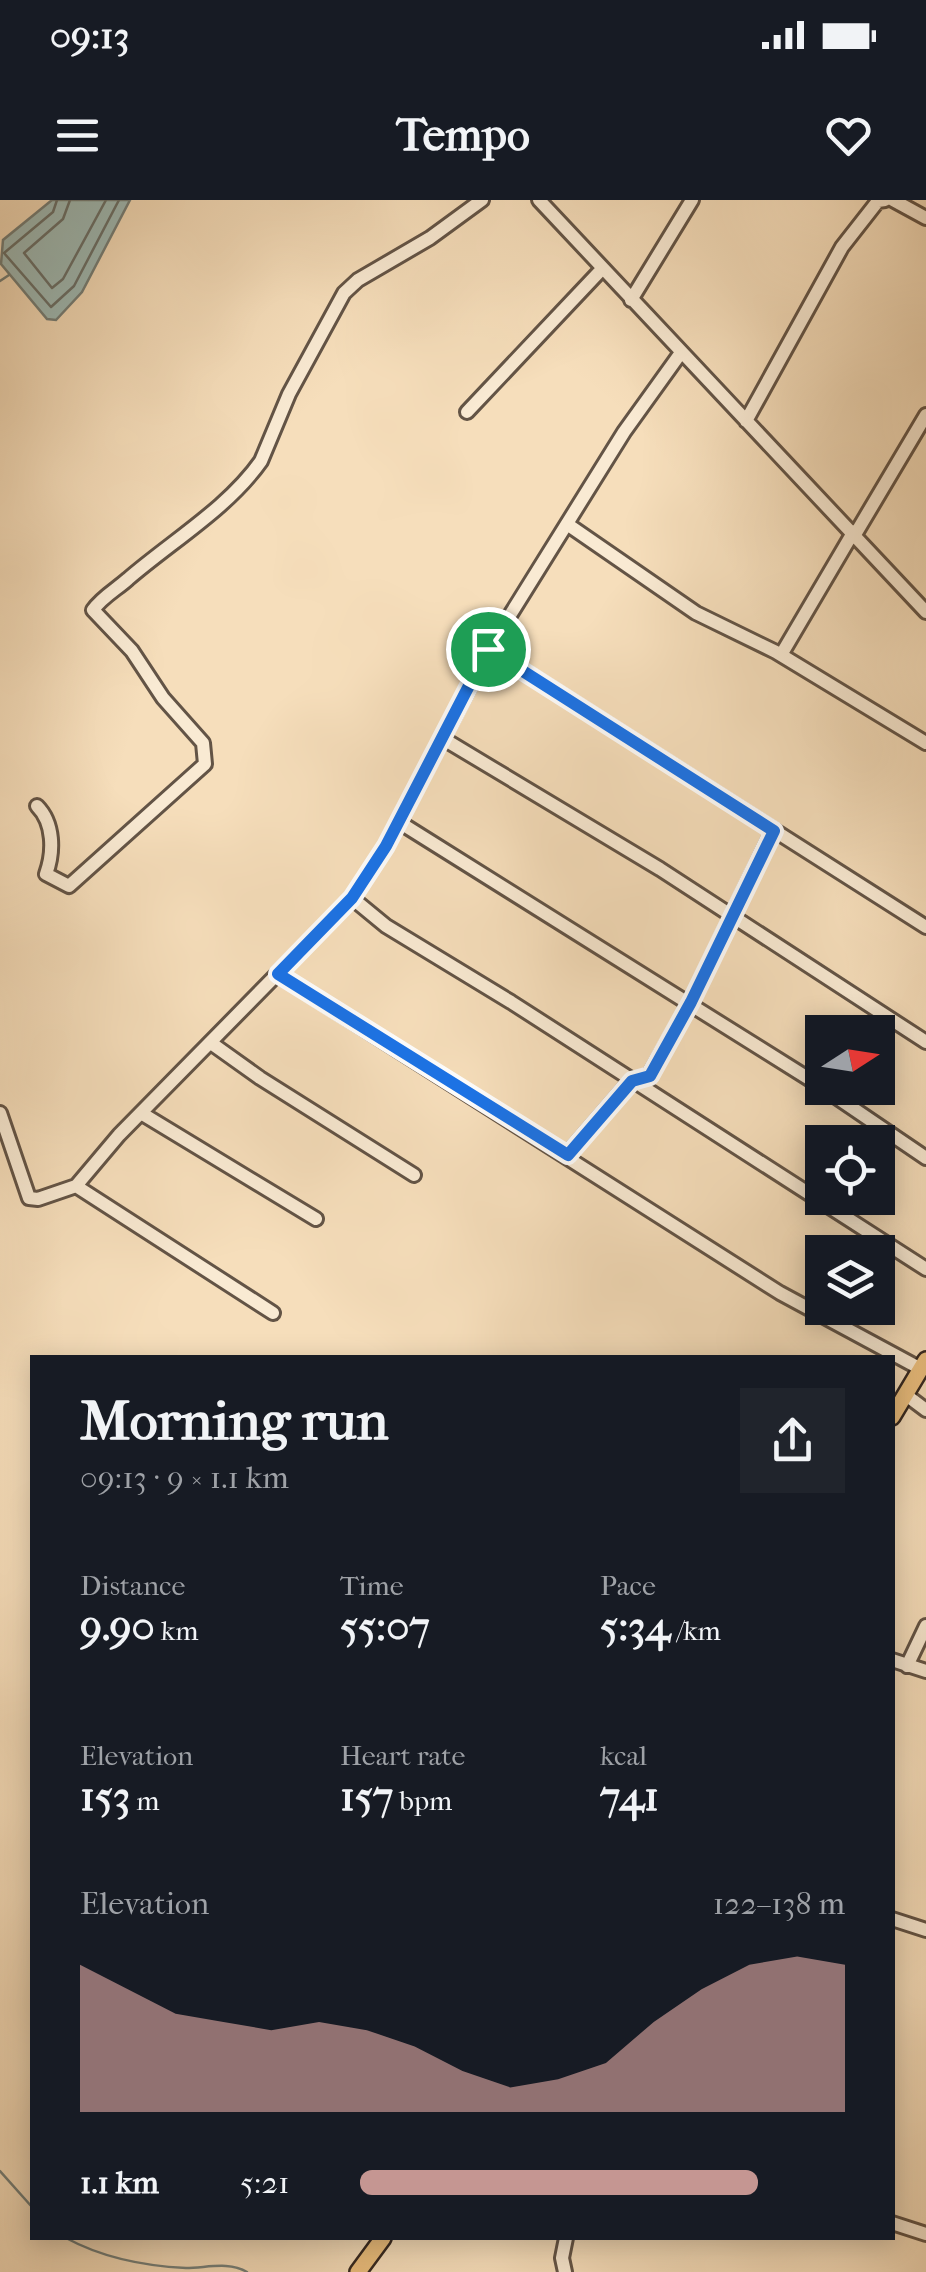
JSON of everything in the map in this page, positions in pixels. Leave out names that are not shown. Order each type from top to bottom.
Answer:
[{"type":"main road","points":[[895,1413],[923,1365]]},
{"type":"main road","points":[[358,2272],[382,2240]]},
{"type":"street","points":[[37,806],[47,816],[51,836],[46,874],[68,886],[206,764],[203,743],[163,698],[132,651],[93,610],[250,478],[317,338],[344,294],[358,280],[430,238],[482,200]]},
{"type":"street","points":[[538,200],[680,354],[855,532],[926,612]]},
{"type":"street","points":[[631,300],[692,200]]},
{"type":"street","points":[[746,420],[842,247],[878,201],[886,200]]},
{"type":"street","points":[[893,200],[926,218]]},
{"type":"street","points":[[467,412],[602,269]]},
{"type":"street","points":[[0,1113],[29,1198],[38,1200],[76,1186],[141,1113],[352,898],[399,822],[488,649],[624,432],[680,354]]},
{"type":"street","points":[[781,655],[926,414]]},
{"type":"street","points":[[566,524],[696,613],[781,655],[926,744]]},
{"type":"street","points":[[488,649],[926,927]]},
{"type":"street","points":[[442,738],[660,869],[926,1042]]},
{"type":"street","points":[[399,822],[805,1075]]},
{"type":"street","points":[[568,1155],[632,1081],[650,1076],[691,1002],[774,831]]},
{"type":"street","points":[[352,898],[386,926],[926,1269]]},
{"type":"street","points":[[278,974],[780,1292],[923,1365]]},
{"type":"street","points":[[211,1043],[414,1175]]},
{"type":"street","points":[[849,1105],[926,1158]]},
{"type":"street","points":[[141,1113],[316,1219]]},
{"type":"street","points":[[76,1186],[274,1313]]},
{"type":"street","points":[[906,1394],[926,1410]]},
{"type":"street","points":[[907,1666],[926,1626]]},
{"type":"street","points":[[895,1661],[926,1671]]},
{"type":"street","points":[[895,1920],[926,1930]]},
{"type":"street","points":[[895,2224],[926,2234]]},
{"type":"street","points":[[565,2272],[562,2264],[566,2240]]},
{"type":"water","points":[[52,200],[130,200],[82,292],[56,320],[47,319],[1,264],[3,240]]},
{"type":"waterway","points":[[0,281],[9,275]]},
{"type":"waterway","points":[[0,2171],[30,2205]]},
{"type":"waterway","points":[[70,2240],[139,2263],[186,2268],[225,2266],[247,2272]]},
{"type":"route","points":[[488,649],[774,831],[691,1002],[650,1076],[632,1081],[568,1155],[278,974],[352,898],[386,846],[488,649]]}]
